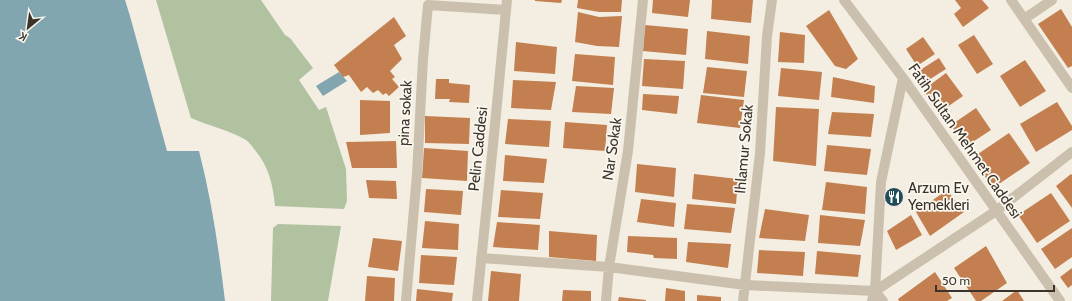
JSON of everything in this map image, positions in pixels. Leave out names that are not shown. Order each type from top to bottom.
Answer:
[{"type":"street","name":"Nar Sokak","points":[[606,301],[609,267],[628,151],[643,0]]},
{"type":"street","name":"Ihlamur Sokak","points":[[744,301],[760,153],[767,36],[772,0]]},
{"type":"street","name":"Fatih Sultan Mehmet Caddesi","points":[[844,0],[903,78],[1060,301]]},
{"type":"street","points":[[1011,0],[1072,88]]},
{"type":"street","points":[[1024,19],[1052,0]]},
{"type":"street","name":"pina sokak","points":[[406,301],[428,5],[506,5]]},
{"type":"street","name":"Pelin Caddesi","points":[[477,301],[506,5]]},
{"type":"street","points":[[872,301],[875,291],[880,182],[903,78]]},
{"type":"street","points":[[481,258],[609,267],[745,285],[875,291],[996,211],[1072,152]]},
{"type":"street","points":[[875,291],[883,301]]},
{"type":"green space","points":[[156,0],[261,0],[285,35],[290,38],[313,68],[299,80],[319,110],[326,107],[346,169],[347,201],[344,209],[275,206],[273,191],[267,169],[259,155],[249,143],[233,133],[191,118]]},
{"type":"green space","points":[[278,224],[341,226],[328,301],[271,301],[273,228]]},
{"type":"water","points":[[0,0],[125,0],[167,151],[199,151],[215,226],[225,301],[0,301]]},
{"type":"water","points":[[339,72],[347,81],[323,96],[316,86]]},
{"type":"building","points":[[535,0],[562,0],[561,3]]},
{"type":"building","points":[[578,0],[622,0],[621,12],[599,12],[577,8]]},
{"type":"building","points":[[653,0],[690,0],[688,17],[652,13]]},
{"type":"building","points":[[712,0],[753,0],[751,23],[711,19]]},
{"type":"building","points":[[955,0],[982,0],[989,8],[963,27],[954,14],[961,8]]},
{"type":"building","points":[[1061,9],[1072,27],[1072,66],[1068,68],[1038,24]]},
{"type":"building","points":[[829,10],[858,59],[846,69],[835,66],[806,26]]},
{"type":"building","points":[[578,12],[599,17],[622,16],[619,47],[597,46],[575,42]]},
{"type":"building","points":[[394,17],[406,36],[394,45],[402,59],[390,71],[395,77],[392,79],[399,87],[389,96],[386,93],[383,95],[378,90],[373,93],[367,87],[361,92],[349,75],[343,77],[334,65]]},
{"type":"building","points":[[645,25],[688,29],[686,55],[643,51]]},
{"type":"building","points":[[707,31],[750,36],[748,64],[705,59]]},
{"type":"building","points":[[780,32],[805,35],[804,63],[778,62]]},
{"type":"building","points":[[974,35],[993,64],[977,74],[958,45]]},
{"type":"building","points":[[923,37],[935,54],[917,66],[906,49]]},
{"type":"building","points":[[516,42],[557,47],[555,74],[514,71]]},
{"type":"building","points":[[575,54],[615,57],[613,85],[572,81]]},
{"type":"building","points":[[939,58],[946,69],[924,83],[917,72]]},
{"type":"building","points":[[644,59],[685,61],[683,89],[642,86]]},
{"type":"building","points":[[1025,60],[1046,91],[1020,107],[1000,76]]},
{"type":"building","points":[[707,67],[747,71],[744,97],[703,93]]},
{"type":"building","points":[[781,68],[822,72],[819,100],[778,96]]},
{"type":"building","points":[[946,73],[963,96],[940,112],[923,90]]},
{"type":"building","points":[[833,77],[875,86],[874,103],[831,97]]},
{"type":"building","points":[[436,79],[449,79],[449,83],[470,85],[469,103],[449,102],[450,99],[435,99]]},
{"type":"building","points":[[513,80],[556,82],[551,110],[511,108]]},
{"type":"building","points":[[576,86],[614,88],[611,114],[572,112]]},
{"type":"building","points":[[643,94],[679,96],[677,114],[642,110]]},
{"type":"building","points":[[701,95],[744,100],[740,128],[697,123]]},
{"type":"building","points":[[360,100],[390,101],[390,133],[360,135]]},
{"type":"building","points":[[1057,102],[1072,126],[1072,130],[1036,152],[1020,124]]},
{"type":"building","points":[[776,107],[819,109],[816,166],[773,161]]},
{"type":"building","points":[[976,108],[991,130],[965,147],[951,125]]},
{"type":"building","points":[[832,112],[874,114],[871,137],[828,134]]},
{"type":"building","points":[[425,116],[470,118],[469,144],[425,143]]},
{"type":"building","points":[[508,119],[551,121],[549,147],[505,144]]},
{"type":"building","points":[[565,122],[607,125],[605,151],[563,148]]},
{"type":"building","points":[[1009,133],[1030,163],[993,188],[972,158]]},
{"type":"building","points":[[396,141],[397,168],[352,168],[346,142]]},
{"type":"building","points":[[827,145],[871,149],[867,175],[824,171]]},
{"type":"building","points":[[424,148],[468,151],[467,181],[422,178]]},
{"type":"building","points":[[505,155],[547,159],[544,183],[503,181]]},
{"type":"building","points":[[637,164],[676,168],[674,197],[635,192]]},
{"type":"building","points":[[694,174],[738,179],[736,204],[692,199]]},
{"type":"building","points":[[1071,174],[1072,175],[1072,208],[1056,186]]},
{"type":"building","points":[[366,180],[396,181],[397,199],[369,198]]},
{"type":"building","points":[[826,182],[867,187],[865,214],[822,210]]},
{"type":"building","points":[[426,189],[463,191],[461,215],[424,212]]},
{"type":"building","points":[[501,190],[543,193],[540,219],[498,217]]},
{"type":"building","points":[[947,190],[964,212],[930,236],[916,212]]},
{"type":"building","points":[[1051,193],[1070,221],[1037,243],[1018,215]]},
{"type":"building","points":[[641,199],[676,203],[674,227],[637,222]]},
{"type":"building","points":[[687,204],[735,208],[731,233],[684,229]]},
{"type":"building","points":[[765,209],[809,215],[805,241],[759,238]]},
{"type":"building","points":[[820,215],[865,220],[860,246],[818,243]]},
{"type":"building","points":[[911,215],[922,235],[896,250],[887,231]]},
{"type":"building","points":[[425,221],[459,224],[458,250],[422,248]]},
{"type":"building","points":[[497,222],[540,225],[538,250],[493,247]]},
{"type":"building","points":[[1072,228],[1072,257],[1055,269],[1041,249]]},
{"type":"building","points":[[549,231],[597,235],[596,261],[549,257]]},
{"type":"building","points":[[628,236],[677,238],[677,259],[654,258],[653,255],[627,252]]},
{"type":"building","points":[[373,238],[402,241],[398,271],[368,267]]},
{"type":"building","points":[[688,242],[731,244],[728,268],[686,262]]},
{"type":"building","points":[[986,246],[1007,283],[981,301],[976,301],[954,268]]},
{"type":"building","points":[[759,250],[805,252],[803,276],[757,273]]},
{"type":"building","points":[[817,251],[861,255],[858,277],[815,274]]},
{"type":"building","points":[[421,255],[457,257],[454,285],[419,283]]},
{"type":"building","points":[[1072,268],[1072,285],[1068,288],[1060,277]]},
{"type":"building","points":[[491,271],[521,274],[519,301],[488,301]]},
{"type":"building","points":[[935,272],[952,298],[947,301],[899,301],[898,299]]},
{"type":"building","points":[[367,276],[395,278],[394,301],[365,301]]},
{"type":"building","points":[[666,288],[685,291],[685,301],[665,301]]},
{"type":"building","points":[[417,289],[453,293],[452,301],[416,301]]},
{"type":"building","points":[[563,290],[591,291],[591,301],[562,301]]},
{"type":"building","points":[[1017,290],[1024,301],[1002,301]]},
{"type":"building","points":[[697,295],[721,297],[721,301],[697,301]]},
{"type":"building","points":[[619,297],[646,300],[646,301],[618,301]]},
{"type":"place","name":"Arzum Ev Yemekleri","points":[[894,197]]}]
